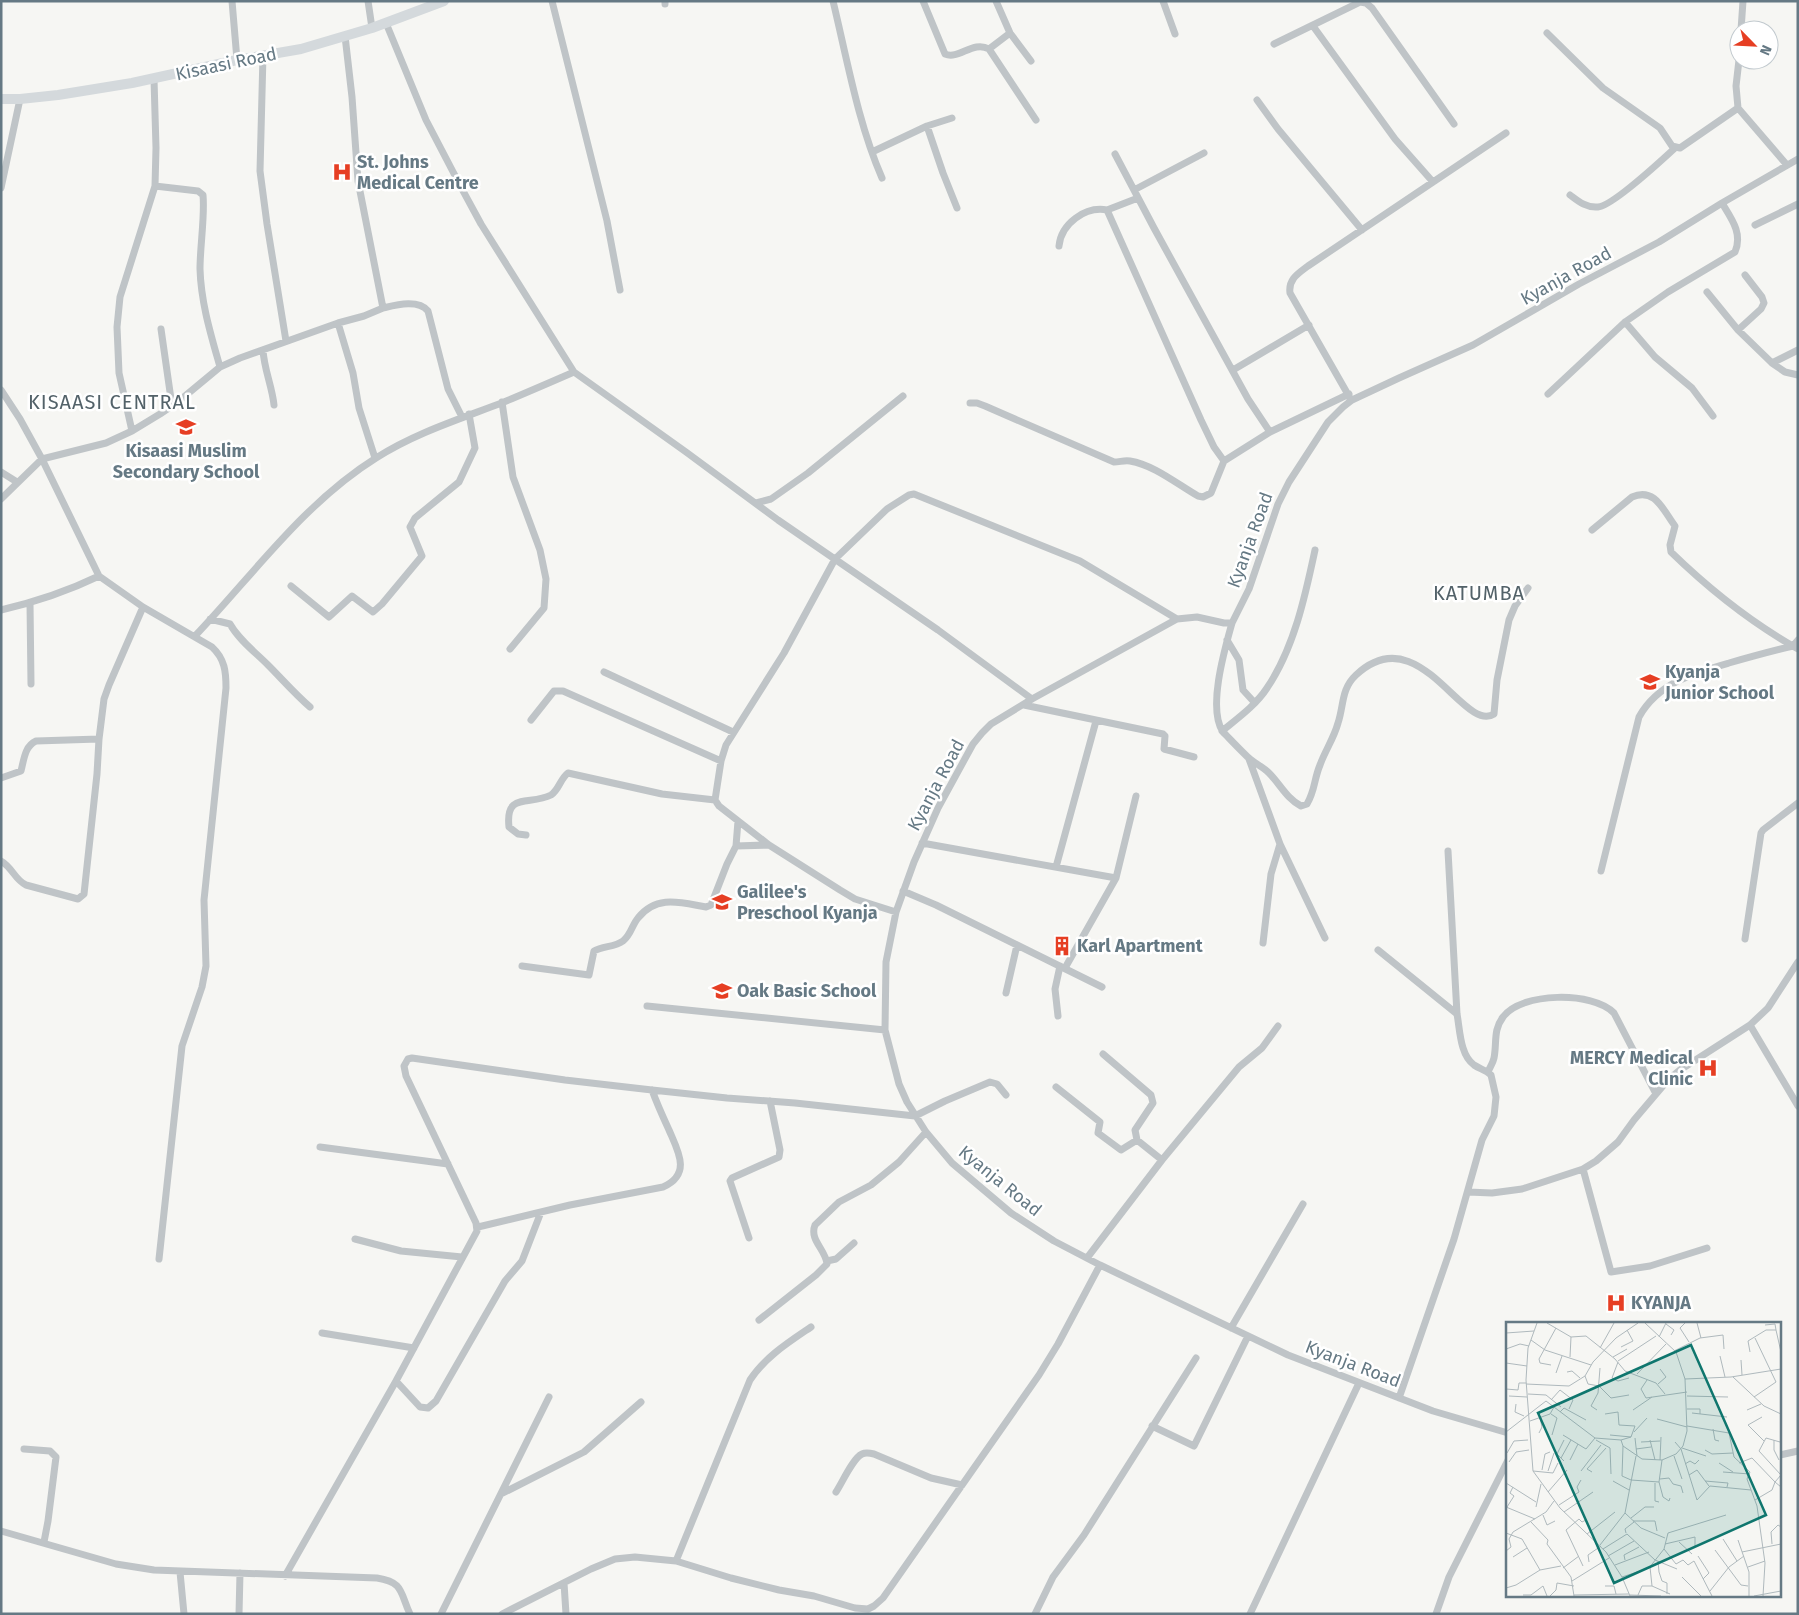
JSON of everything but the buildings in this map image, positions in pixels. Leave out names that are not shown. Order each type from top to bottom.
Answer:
[{"type":"main road","name":"Kisaasi Road","points":[[1,99],[58,95],[154,79],[237,60],[302,49],[372,28],[444,1]]},
{"type":"street","points":[[232,1],[237,60]]},
{"type":"street","points":[[368,1],[372,28]]},
{"type":"street","points":[[552,1],[607,221],[620,290]]},
{"type":"street","points":[[833,1],[872,152],[882,178]]},
{"type":"street","points":[[923,1],[945,54],[951,56],[978,46],[989,49],[1036,120]]},
{"type":"street","points":[[996,1],[1010,33],[1031,61]]},
{"type":"street","points":[[1163,1],[1174,34]]},
{"type":"street","points":[[1742,20],[1743,1]]},
{"type":"street","points":[[1274,44],[1351,6],[1360,2],[1366,3],[1372,8],[1454,124]]},
{"type":"street","points":[[386,23],[426,120],[462,189],[574,372],[835,559],[938,630],[1032,699]]},
{"type":"street","points":[[1313,26],[1395,139],[1433,182]]},
{"type":"street","points":[[989,49],[1010,33]]},
{"type":"street","points":[[1547,33],[1603,88],[1660,128],[1675,148]]},
{"type":"street","points":[[345,36],[358,180],[383,308]]},
{"type":"street","points":[[263,55],[260,171],[286,341]]},
{"type":"street","points":[[1738,70],[1736,86],[1738,108],[1787,165]]},
{"type":"street","points":[[132,431],[119,373],[116,343],[118,307],[155,186],[154,79]]},
{"type":"street","points":[[1,188],[20,99]]},
{"type":"street","points":[[1257,100],[1278,129],[1362,230]]},
{"type":"street","points":[[1570,195],[1589,207],[1603,206],[1650,171],[1675,148],[1680,148],[1738,108]]},
{"type":"street","points":[[872,152],[927,126],[952,118]]},
{"type":"street","points":[[927,126],[957,208]]},
{"type":"street","points":[[970,403],[985,406],[1114,462],[1124,460],[1137,463],[1154,470],[1198,496],[1203,497],[1211,493],[1224,461],[1270,432],[1350,397],[1290,293],[1291,280],[1308,266],[1506,133]]},
{"type":"street","points":[[1134,190],[1204,153]]},
{"type":"street","points":[[1115,154],[1254,410],[1270,432]]},
{"type":"street","name":"Kyanja Road","points":[[1506,1432],[1433,1411],[1288,1355],[1100,1265],[1054,1241],[1011,1213],[952,1163],[915,1116],[899,1084],[885,1030],[886,962],[896,912],[922,843],[938,808],[973,744],[992,724],[1032,699],[1177,619],[1197,617],[1232,623],[1249,589],[1278,504],[1289,482],[1328,422],[1350,397],[1473,345],[1578,284],[1659,242],[1722,202],[1798,159]]},
{"type":"street","points":[[155,186],[198,191],[203,195],[200,270],[202,296],[206,318],[220,367]]},
{"type":"street","points":[[1059,246],[1062,233],[1069,224],[1080,216],[1091,210],[1099,208],[1107,210],[1138,198]]},
{"type":"street","points":[[1548,394],[1625,322],[1656,300],[1735,252],[1738,244],[1737,230],[1722,202]]},
{"type":"street","points":[[1755,225],[1797,207]]},
{"type":"street","points":[[1107,210],[1200,420],[1214,447],[1224,461]]},
{"type":"street","points":[[1738,330],[1761,309],[1764,303],[1762,297],[1745,275]]},
{"type":"street","points":[[1707,292],[1738,330],[1772,363],[1785,372],[1798,375]]},
{"type":"street","points":[[1,499],[42,459],[106,443],[132,431],[172,406],[220,367],[338,322],[364,316],[383,308],[408,304],[419,305],[428,311],[448,389],[466,416],[475,448],[460,482],[415,518],[410,527],[422,556],[382,604],[373,612],[352,596],[329,617],[291,586]]},
{"type":"street","points":[[338,322],[353,373],[362,416],[375,458]]},
{"type":"street","points":[[1625,322],[1655,357],[1692,388],[1713,416]]},
{"type":"street","points":[[1232,370],[1309,325]]},
{"type":"street","points":[[161,329],[172,406]]},
{"type":"street","points":[[263,350],[264,364],[274,405]]},
{"type":"street","points":[[1772,363],[1798,350]]},
{"type":"street","points":[[195,636],[248,576],[322,499],[375,458],[424,433],[574,372]]},
{"type":"street","points":[[1,390],[20,419],[42,459],[100,576],[143,607],[195,636],[219,654],[226,673],[204,900],[206,966],[202,987],[182,1046],[159,1260]]},
{"type":"street","points":[[756,503],[770,499],[808,473],[902,396]]},
{"type":"street","points":[[502,402],[513,477],[540,550],[546,579],[544,608],[510,649]]},
{"type":"street","points":[[1,472],[17,482]]},
{"type":"street","points":[[715,800],[721,760],[726,744],[784,653],[835,559],[887,509],[909,495],[914,494],[1080,561],[1177,619]]},
{"type":"street","points":[[1592,530],[1632,497],[1648,494],[1660,504],[1674,526],[1670,545],[1671,552],[1734,606],[1776,637],[1795,648]]},
{"type":"street","points":[[1222,731],[1246,711],[1266,690],[1278,669],[1291,639],[1304,597],[1315,550]]},
{"type":"street","points":[[1,610],[30,603],[100,576]]},
{"type":"street","points":[[1232,623],[1222,659],[1217,692],[1218,715],[1222,731],[1249,758],[1268,771],[1294,803],[1301,806],[1307,804],[1314,790],[1318,767],[1334,736],[1339,721],[1344,691],[1348,682],[1372,662],[1391,658],[1406,659],[1418,666],[1473,712],[1484,717],[1494,714],[1497,680],[1509,620],[1515,606],[1528,588]]},
{"type":"street","points":[[30,603],[30,684]]},
{"type":"street","points":[[1,861],[11,868],[20,882],[26,885],[78,899],[83,896],[92,834],[104,699],[143,607]]},
{"type":"street","points":[[210,619],[230,624],[235,633],[310,707]]},
{"type":"street","points":[[1227,640],[1241,666],[1241,685],[1243,690],[1254,702]]},
{"type":"street","points":[[1795,648],[1798,640]]},
{"type":"street","points":[[1601,870],[1639,717],[1646,705],[1662,690],[1693,674],[1795,648]]},
{"type":"street","points":[[604,672],[733,732]]},
{"type":"street","points":[[531,720],[554,691],[563,691],[721,760]]},
{"type":"street","points":[[1024,705],[1163,734],[1165,736],[1164,749],[1194,757]]},
{"type":"street","points":[[1056,867],[1096,721]]},
{"type":"street","points":[[1,778],[21,771],[26,750],[30,744],[36,741],[99,739]]},
{"type":"street","points":[[1249,758],[1280,844],[1325,938]]},
{"type":"street","points":[[526,834],[518,834],[509,827],[508,817],[510,808],[517,802],[546,797],[554,793],[562,777],[568,774],[662,794],[715,800],[768,844],[855,899],[896,912]]},
{"type":"street","points":[[1058,1016],[1055,989],[1063,967],[1116,878],[1136,796]]},
{"type":"street","points":[[1744,939],[1761,833],[1798,803]]},
{"type":"street","points":[[522,966],[588,975],[594,951],[625,940],[638,917],[645,911],[670,900],[706,906],[711,904],[736,846],[738,820]]},
{"type":"street","points":[[922,843],[1116,878]]},
{"type":"street","points":[[736,846],[768,844]]},
{"type":"street","points":[[1263,943],[1271,874],[1280,844]]},
{"type":"street","points":[[1399,1398],[1468,1192],[1482,1140],[1494,1116],[1496,1107],[1495,1091],[1491,1076],[1488,1072],[1474,1066],[1464,1052],[1457,1014],[1448,851]]},
{"type":"street","points":[[903,891],[936,905],[1102,988]]},
{"type":"street","points":[[1006,993],[1018,945]]},
{"type":"street","points":[[1378,950],[1457,1014]]},
{"type":"street","points":[[1468,1192],[1508,1192],[1522,1189],[1583,1169],[1609,1151],[1656,1094],[1680,1070],[1750,1025],[1768,1008],[1798,962]]},
{"type":"street","points":[[1488,1072],[1494,1056],[1495,1032],[1504,1015],[1512,1008],[1524,1002],[1576,997],[1600,1003],[1614,1013],[1656,1094]]},
{"type":"street","points":[[647,1006],[885,1030]]},
{"type":"street","points":[[1750,1025],[1798,1106]]},
{"type":"street","points":[[1087,1258],[1162,1160],[1239,1067],[1262,1048],[1278,1026]]},
{"type":"street","points":[[1103,1054],[1153,1099],[1153,1103],[1135,1130],[1137,1140],[1162,1160]]},
{"type":"street","points":[[285,1576],[396,1381],[476,1234],[478,1227],[406,1076],[404,1066],[408,1059],[652,1090],[915,1116],[990,1082],[996,1084],[1006,1095]]},
{"type":"street","points":[[1056,1087],[1100,1122],[1098,1133],[1118,1149],[1123,1149],[1137,1140]]},
{"type":"street","points":[[478,1227],[663,1187],[671,1183],[676,1178],[681,1166],[680,1154],[652,1090]]},
{"type":"street","points":[[749,1238],[730,1181],[732,1178],[779,1157],[780,1150],[770,1101]]},
{"type":"street","points":[[759,1320],[825,1268],[827,1261],[814,1237],[813,1230],[815,1225],[840,1202],[871,1185],[899,1162],[926,1132]]},
{"type":"street","points":[[320,1147],[448,1164]]},
{"type":"street","points":[[1583,1169],[1611,1272],[1650,1266],[1707,1248]]},
{"type":"street","points":[[1231,1328],[1303,1204]]},
{"type":"street","points":[[396,1381],[420,1406],[428,1408],[436,1401],[505,1281],[522,1262],[542,1212]]},
{"type":"street","points":[[355,1239],[401,1251],[462,1257]]},
{"type":"street","points":[[827,1261],[836,1259],[854,1243]]},
{"type":"street","points":[[502,1614],[615,1559],[634,1557],[676,1561],[731,1578],[779,1590],[814,1596],[855,1608],[868,1609],[874,1606],[883,1598],[1039,1375],[1058,1344],[1100,1265]]},
{"type":"street","points":[[676,1561],[750,1380],[768,1358],[811,1327]]},
{"type":"street","points":[[322,1333],[414,1348]]},
{"type":"street","points":[[1152,1426],[1194,1446],[1248,1336]]},
{"type":"street","points":[[1035,1614],[1053,1578],[1084,1535],[1196,1358]]},
{"type":"street","points":[[1250,1614],[1359,1383]]},
{"type":"street","points":[[441,1614],[549,1397]]},
{"type":"street","points":[[500,1494],[584,1452],[642,1402]]},
{"type":"street","points":[[24,1448],[50,1451],[56,1457],[44,1542]]},
{"type":"street","points":[[1782,1454],[1798,1450]]},
{"type":"street","points":[[836,1492],[855,1460],[865,1453],[874,1454],[931,1478],[962,1485]]},
{"type":"street","points":[[1436,1614],[1449,1577],[1506,1464]]},
{"type":"street","points":[[1,1530],[116,1564],[154,1570],[390,1580],[399,1586],[410,1614]]},
{"type":"street","points":[[180,1572],[184,1614]]},
{"type":"street","points":[[239,1614],[240,1573]]},
{"type":"street","points":[[564,1583],[566,1614]]},
{"type":"place","name":"St. Johns Medical Centre","points":[[342,172]]},
{"type":"place","name":"Kisaasi Muslim Secondary School","points":[[186,427]]},
{"type":"place","name":"Kyanja Junior School","points":[[1650,682]]},
{"type":"place","name":"Galilee's Preschool Kyanja","points":[[722,902]]},
{"type":"place","name":"Karl Apartment","points":[[1062,946]]},
{"type":"place","name":"Oak Basic School","points":[[722,991]]},
{"type":"place","name":"MERCY Medical Clinic","points":[[1708,1068]]},
{"type":"place","name":"KYANJA","points":[[1616,1303]]},
{"type":"district","name":"KISAASI CENTRAL","points":[[112,402]]},
{"type":"district","name":"KATUMBA","points":[[1479,593]]}]
